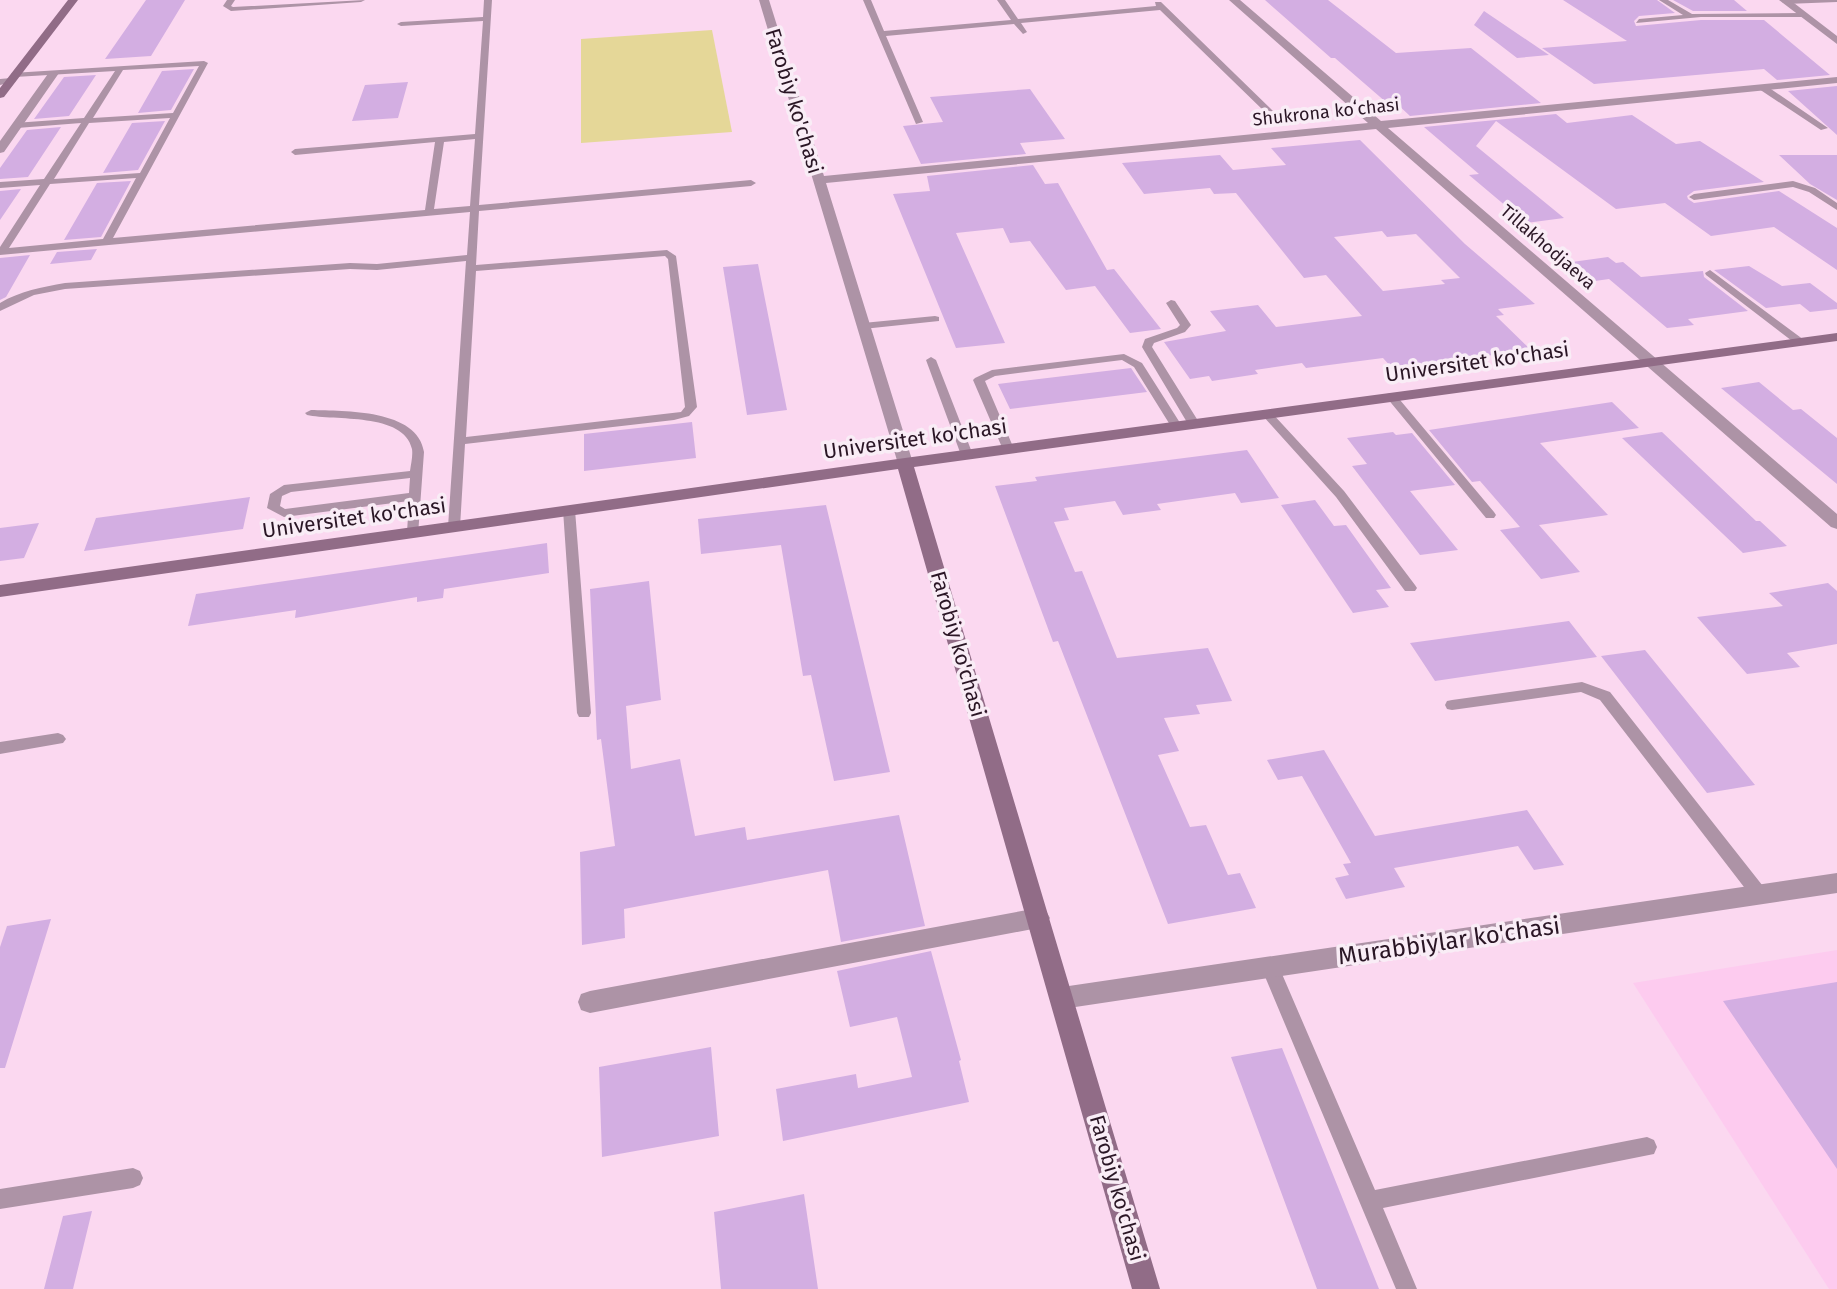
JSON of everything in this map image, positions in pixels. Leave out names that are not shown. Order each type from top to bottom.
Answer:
[{"type":"main road","points":[[0,95],[9,79],[73,0]]},
{"type":"main road","name":"Universitet ko'chasi","points":[[0,591],[967,454],[1837,337]]},
{"type":"main road","name":"Farobiy ko'chasi","points":[[905,463],[1146,1289]]},
{"type":"street","name":"Farobiy ko'chasi","points":[[764,0],[905,463]]},
{"type":"street","name":"Tillakhodjaeva","points":[[1234,0],[1837,523]]},
{"type":"street","points":[[1785,1],[1837,41]]},
{"type":"street","points":[[0,149],[54,73]]},
{"type":"street","name":"Shukrona koʻchasi","points":[[819,180],[1837,80]]},
{"type":"street","name":"Murabbiylar ko'chasi","points":[[1062,998],[1837,883]]},
{"type":"street","points":[[590,1002],[1038,918]]},
{"type":"lane","points":[[231,0],[227,6],[231,9],[361,0]]},
{"type":"lane","points":[[454,527],[488,0]]},
{"type":"lane","points":[[867,0],[919,122]]},
{"type":"lane","points":[[1001,0],[1023,32]]},
{"type":"lane","points":[[1154,0],[1269,111]]},
{"type":"lane","points":[[1663,0],[1691,16]]},
{"type":"lane","points":[[1785,1],[1837,0]]},
{"type":"lane","points":[[881,34],[1162,8]]},
{"type":"lane","points":[[1639,21],[1691,16],[1803,15]]},
{"type":"lane","points":[[401,24],[487,19]]},
{"type":"lane","points":[[9,79],[54,73],[204,63],[106,242]]},
{"type":"lane","points":[[1,252],[121,68]]},
{"type":"lane","points":[[1762,87],[1824,128]]},
{"type":"lane","points":[[17,125],[176,115]]},
{"type":"lane","points":[[295,152],[480,136]]},
{"type":"lane","points":[[429,213],[440,139]]},
{"type":"lane","points":[[0,185],[143,174]]},
{"type":"lane","points":[[1,252],[751,183]]},
{"type":"lane","points":[[1694,197],[1793,184],[1812,190],[1837,207]]},
{"type":"lane","points":[[0,308],[14,298],[65,286],[350,266],[377,267],[667,253],[673,258],[691,407],[685,414],[460,441]]},
{"type":"lane","points":[[1710,272],[1800,342]]},
{"type":"lane","points":[[1171,303],[1186,325],[1181,330],[1149,341],[1147,347],[1194,424]]},
{"type":"lane","points":[[863,326],[936,319]]},
{"type":"lane","points":[[1008,449],[979,380],[992,373],[1124,357],[1138,365],[1176,426]]},
{"type":"lane","points":[[931,360],[967,454]]},
{"type":"lane","points":[[1391,396],[1490,515]]},
{"type":"lane","points":[[311,413],[359,416],[397,424],[412,436],[418,448],[413,533]]},
{"type":"lane","points":[[1267,414],[1340,494],[1410,588]]},
{"type":"lane","points":[[415,496],[284,513],[273,509],[276,494],[288,488],[416,474]]},
{"type":"lane","points":[[569,510],[584,713]]},
{"type":"lane","points":[[1452,705],[1582,687],[1605,696],[1760,895]]},
{"type":"lane","points":[[0,748],[58,738]]},
{"type":"lane","points":[[1270,967],[1407,1289]]},
{"type":"lane","points":[[1370,1201],[1647,1147]]},
{"type":"lane","points":[[0,1199],[133,1178]]},
{"type":"shaded area","points":[[712,30],[732,132],[581,143],[581,39]]},
{"type":"shaded area","points":[[1837,950],[1837,1289],[1829,1289],[1633,983]]},
{"type":"building","points":[[146,0],[185,0],[151,56],[105,59]]},
{"type":"building","points":[[1265,0],[1328,0],[1396,53],[1471,48],[1541,103],[1410,116],[1395,102],[1387,103]]},
{"type":"building","points":[[1563,0],[1657,0],[1675,13],[1639,16],[1634,21],[1636,26],[1701,20],[1764,20],[1830,75],[1777,80],[1764,69],[1594,84],[1542,48],[1627,41]]},
{"type":"building","points":[[1673,0],[1734,0],[1747,11],[1693,11]]},
{"type":"building","points":[[1484,11],[1549,55],[1517,58],[1474,25]]},
{"type":"building","points":[[194,69],[171,110],[138,113],[162,71]]},
{"type":"building","points":[[96,75],[69,116],[34,119],[64,77]]},
{"type":"building","points":[[408,82],[398,118],[352,121],[365,85]]},
{"type":"building","points":[[1837,86],[1837,135],[1788,91]]},
{"type":"building","points":[[1030,89],[1065,139],[1020,143],[1026,154],[921,164],[903,126],[943,122],[930,97]]},
{"type":"building","points":[[1556,114],[1567,123],[1632,115],[1676,144],[1700,141],[1764,182],[1694,191],[1687,196],[1688,199],[1694,203],[1779,191],[1837,228],[1837,270],[1774,227],[1711,236],[1665,203],[1616,209],[1496,121],[1476,146],[1564,218],[1526,223],[1469,175],[1479,174],[1424,127]]},
{"type":"building","points":[[165,121],[138,170],[103,173],[132,123]]},
{"type":"building","points":[[61,127],[28,177],[0,179],[0,168],[27,130]]},
{"type":"building","points":[[1360,140],[1465,244],[1535,304],[1498,309],[1504,315],[1496,316],[1531,350],[1392,368],[1383,358],[1306,368],[1302,363],[1255,370],[1258,374],[1212,381],[1209,376],[1190,379],[1164,342],[1226,331],[1210,311],[1258,305],[1276,327],[1362,316],[1326,275],[1304,278],[1236,193],[1214,194],[1210,188],[1144,194],[1122,163],[1220,155],[1233,170],[1286,165],[1271,148]],"holes":[[[1382,231],[1387,237],[1416,234],[1460,278],[1441,280],[1445,284],[1383,291],[1334,237]]]},
{"type":"building","points":[[1779,155],[1837,155],[1837,200],[1810,184]]},
{"type":"building","points":[[1033,165],[1045,184],[1058,183],[1107,270],[1114,269],[1161,329],[1130,333],[1095,286],[1066,290],[1030,241],[1010,243],[1003,228],[956,233],[1005,343],[956,348],[893,194],[930,191],[927,176]]},
{"type":"building","points":[[131,181],[101,237],[64,240],[97,183]]},
{"type":"building","points":[[21,189],[0,220],[0,191]]},
{"type":"building","points":[[97,249],[91,260],[50,264],[57,252]]},
{"type":"building","points":[[30,255],[6,297],[0,300],[0,258]]},
{"type":"building","points":[[1608,257],[1616,263],[1623,262],[1641,277],[1703,271],[1704,277],[1748,311],[1688,319],[1694,325],[1667,328],[1609,279],[1595,281],[1572,262]]},
{"type":"building","points":[[758,264],[787,410],[747,415],[723,267]]},
{"type":"building","points":[[1749,266],[1782,286],[1810,283],[1837,303],[1837,309],[1810,312],[1800,304],[1766,308],[1714,270]]},
{"type":"building","points":[[1131,368],[1147,392],[1010,409],[998,384]]},
{"type":"building","points":[[1759,382],[1793,410],[1801,409],[1837,438],[1837,484],[1721,388]]},
{"type":"building","points":[[1612,402],[1639,428],[1540,443],[1608,515],[1539,525],[1580,572],[1541,579],[1500,530],[1520,527],[1480,481],[1472,482],[1429,430]]},
{"type":"building","points":[[692,422],[696,458],[584,471],[584,434]]},
{"type":"building","points":[[1393,432],[1396,435],[1412,433],[1455,485],[1410,491],[1458,550],[1420,555],[1352,466],[1367,464],[1347,438]]},
{"type":"building","points":[[1662,432],[1756,521],[1760,521],[1787,546],[1743,553],[1622,438]]},
{"type":"building","points":[[1247,450],[1279,498],[1241,503],[1235,493],[1157,504],[1161,510],[1123,515],[1115,501],[1064,508],[1069,520],[1054,522],[1075,572],[1082,571],[1117,658],[1208,648],[1232,701],[1196,705],[1200,714],[1164,718],[1179,751],[1158,755],[1190,827],[1206,825],[1228,875],[1240,873],[1256,908],[1168,924],[1058,641],[1053,642],[995,486],[1037,481],[1035,477]]},
{"type":"building","points":[[250,497],[243,529],[84,551],[96,518]]},
{"type":"building","points":[[1315,500],[1334,526],[1346,525],[1391,588],[1376,590],[1389,607],[1353,613],[1281,505]]},
{"type":"building","points":[[826,505],[890,772],[834,781],[811,675],[803,676],[781,545],[701,554],[698,519]]},
{"type":"building","points":[[39,523],[24,558],[0,561],[0,528]]},
{"type":"building","points":[[547,543],[549,573],[444,589],[443,598],[417,602],[417,597],[295,618],[296,610],[188,626],[196,594]]},
{"type":"building","points":[[649,581],[661,700],[626,706],[631,769],[680,759],[695,836],[745,827],[747,840],[899,815],[925,926],[841,942],[828,870],[624,909],[625,938],[582,945],[580,852],[615,846],[601,739],[597,740],[590,589]]},
{"type":"building","points":[[1828,583],[1837,591],[1837,644],[1787,653],[1800,667],[1747,674],[1697,617],[1783,606],[1769,593]]},
{"type":"building","points":[[1569,621],[1597,657],[1435,681],[1410,643]]},
{"type":"building","points":[[1645,650],[1755,785],[1707,793],[1601,656]]},
{"type":"building","points":[[1324,750],[1375,836],[1527,810],[1564,865],[1534,870],[1518,846],[1394,868],[1405,887],[1346,899],[1335,878],[1349,875],[1343,864],[1351,863],[1302,776],[1278,780],[1267,760]]},
{"type":"building","points":[[51,919],[5,1068],[0,1068],[0,947],[7,926]]},
{"type":"building","points":[[931,951],[961,1060],[959,1061],[969,1102],[783,1141],[776,1089],[856,1074],[858,1088],[912,1077],[897,1017],[850,1027],[837,971]]},
{"type":"building","points":[[1837,982],[1837,1169],[1723,1001]]},
{"type":"building","points":[[711,1047],[719,1136],[602,1157],[599,1067]]},
{"type":"building","points":[[1282,1048],[1379,1289],[1317,1289],[1231,1057]]},
{"type":"building","points":[[804,1194],[818,1289],[721,1289],[714,1212]]},
{"type":"building","points":[[92,1211],[73,1289],[44,1289],[63,1216]]}]
